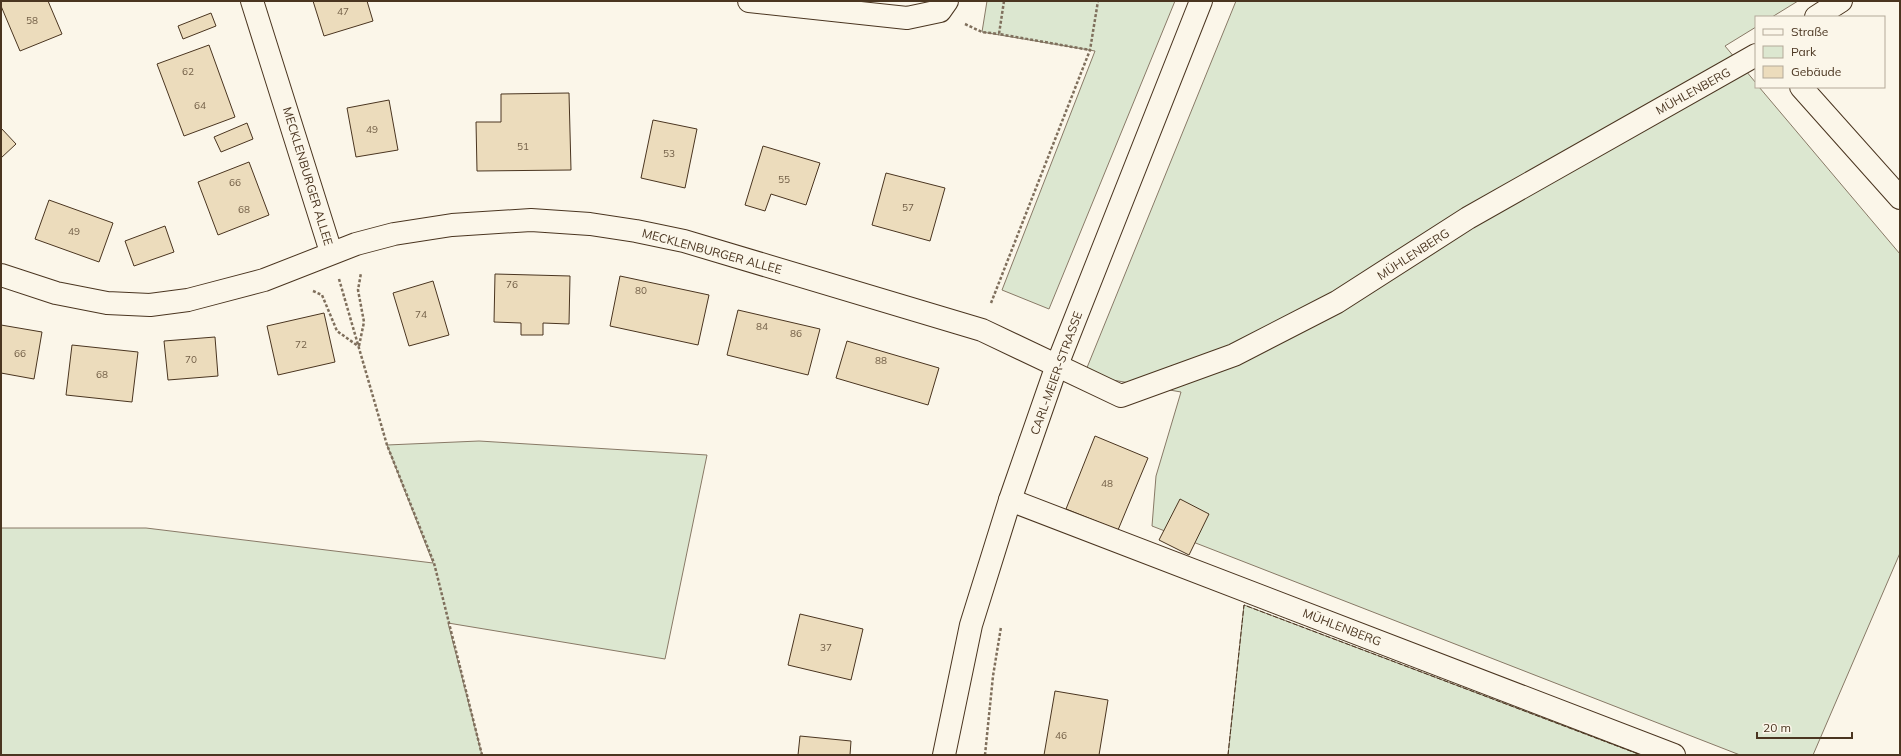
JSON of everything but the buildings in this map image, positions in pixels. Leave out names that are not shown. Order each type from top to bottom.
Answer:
[{"type":"street","name":"MECKLENBURGER ALLEE","points":[[252,1],[331,252],[394,234],[452,225],[531,220],[590,224],[636,230],[684,241],[982,330],[1057,365]]},
{"type":"street","points":[[749,1],[907,18],[940,11],[947,1]]},
{"type":"street","name":"CARL-MEIER-STRASSE","points":[[944,755],[971,625],[1010,500],[1057,365],[1201,1]]},
{"type":"street","points":[[1818,16],[1841,1]]},
{"type":"street","name":"MÜHLENBERG","points":[[1057,365],[1121,396],[1234,355],[1337,302],[1468,218],[1755,56]]},
{"type":"street","points":[[1802,88],[1900,198]]},
{"type":"street","points":[[1,275],[56,293],[108,303],[150,306],[188,300],[264,280],[331,252]]},
{"type":"street","name":"MÜHLENBERG","points":[[1010,500],[1674,755]]},
{"type":"path","points":[[1004,1],[999,34],[1090,50]]},
{"type":"path","points":[[998,288],[1090,50],[1098,1]]},
{"type":"path","points":[[331,252],[387,445],[434,563],[482,755]]},
{"type":"path","points":[[985,755],[993,676],[1002,624]]},
{"type":"green space","points":[[987,1],[1175,1],[1049,309],[1002,290],[1095,51],[982,32]]},
{"type":"green space","points":[[1236,1],[1798,1],[1774,16],[1755,16],[1755,28],[1725,46],[1755,82],[1755,88],[1760,88],[1900,254],[1900,553],[1813,755],[1740,755],[1152,526],[1156,476],[1181,392],[1084,375]]},
{"type":"green space","points":[[479,441],[707,455],[665,659],[448,623],[482,755],[1,755],[1,528],[146,528],[433,563],[387,445]]},
{"type":"green space","points":[[1244,605],[1641,755],[1228,755]]},
{"type":"fence","points":[[1228,755],[1244,605],[1641,755]]}]
